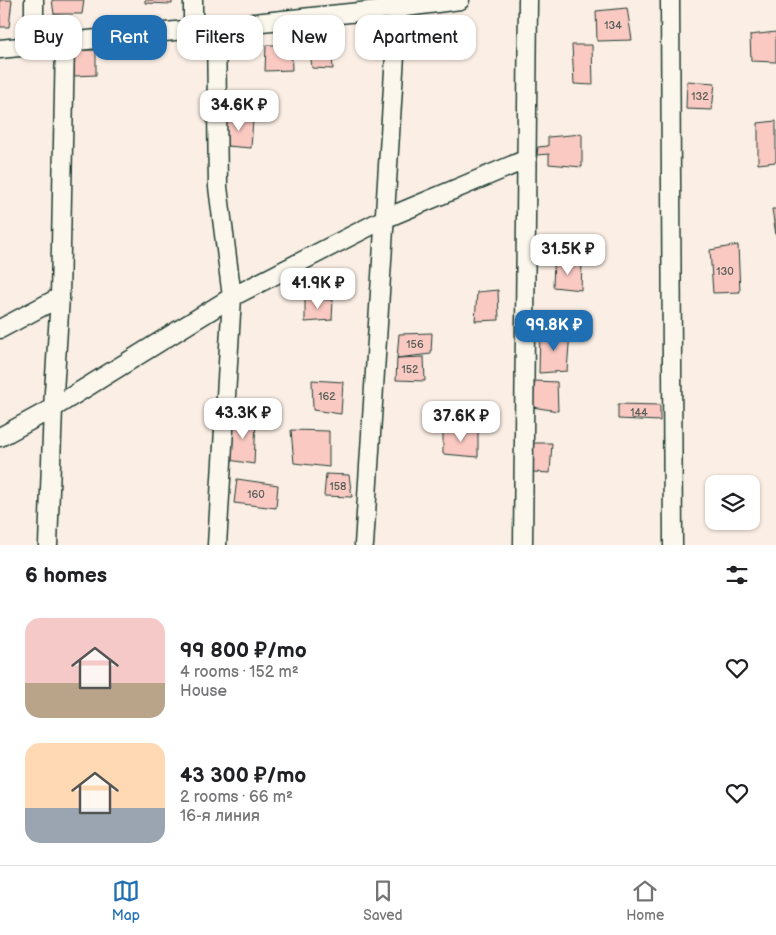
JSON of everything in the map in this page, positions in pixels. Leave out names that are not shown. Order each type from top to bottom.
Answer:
[{"type":"street","points":[[34,0],[34,15]]},
{"type":"street","points":[[192,0],[193,15]]},
{"type":"street","points":[[263,19],[345,7],[398,8],[460,0]]},
{"type":"street","points":[[523,545],[528,0]]},
{"type":"street","points":[[670,0],[673,545]]},
{"type":"street","points":[[364,545],[398,8]]},
{"type":"street","points":[[82,39],[177,30]]},
{"type":"street","points":[[0,49],[15,47]]},
{"type":"street","points":[[48,545],[53,408],[60,297],[65,60]]},
{"type":"street","points":[[216,60],[218,187],[232,297],[217,545]]},
{"type":"street","points":[[0,437],[53,408],[232,297],[384,219],[527,160]]},
{"type":"street","points":[[0,329],[60,297]]},
{"type":"building","points":[[0,0],[12,0],[9,27],[0,27]]},
{"type":"building","points":[[52,0],[84,0],[82,14],[54,14]]},
{"type":"building","points":[[145,0],[172,0],[172,4],[145,3]]},
{"type":"building","points":[[627,8],[632,40],[597,41],[596,11]]},
{"type":"building","points":[[776,32],[776,62],[751,61],[750,35]]},
{"type":"building","points":[[266,45],[273,45],[273,60],[292,60],[292,70],[265,71]]},
{"type":"building","points":[[572,45],[592,45],[593,85],[574,84]]},
{"type":"building","points":[[82,50],[92,50],[92,60],[96,60],[96,75],[74,76],[75,60],[82,60]]},
{"type":"building","points":[[311,60],[332,60],[333,69],[312,68]]},
{"type":"building","points":[[687,81],[715,83],[712,110],[686,109]]},
{"type":"building","points":[[223,118],[253,119],[251,148],[227,146]]},
{"type":"building","points":[[776,121],[776,162],[758,164],[758,123]]},
{"type":"building","points":[[582,134],[582,167],[549,164],[549,154],[537,155],[538,147],[548,146],[548,137]]},
{"type":"building","points":[[772,209],[776,209],[776,235]]},
{"type":"building","points":[[738,245],[740,292],[713,293],[710,250]]},
{"type":"building","points":[[554,261],[582,264],[581,290],[553,287]]},
{"type":"building","points":[[498,290],[499,320],[475,321],[477,292]]},
{"type":"building","points":[[305,298],[333,300],[332,320],[305,322]]},
{"type":"building","points":[[540,331],[570,332],[567,371],[539,373]]},
{"type":"building","points":[[432,333],[431,354],[397,358],[399,334]]},
{"type":"building","points":[[424,357],[425,381],[396,380],[397,358]]},
{"type":"building","points":[[312,380],[343,382],[341,414],[313,410]]},
{"type":"building","points":[[535,381],[557,382],[558,411],[532,407]]},
{"type":"building","points":[[618,404],[660,405],[660,421],[618,419]]},
{"type":"building","points":[[231,416],[256,419],[254,464],[229,460]]},
{"type":"building","points":[[291,430],[329,431],[329,467],[294,463]]},
{"type":"building","points":[[443,430],[478,430],[478,457],[443,454]]},
{"type":"building","points":[[532,443],[552,443],[550,473],[533,472]]},
{"type":"building","points":[[326,474],[349,475],[352,497],[324,496]]},
{"type":"building","points":[[237,479],[278,485],[276,508],[234,503]]}]
